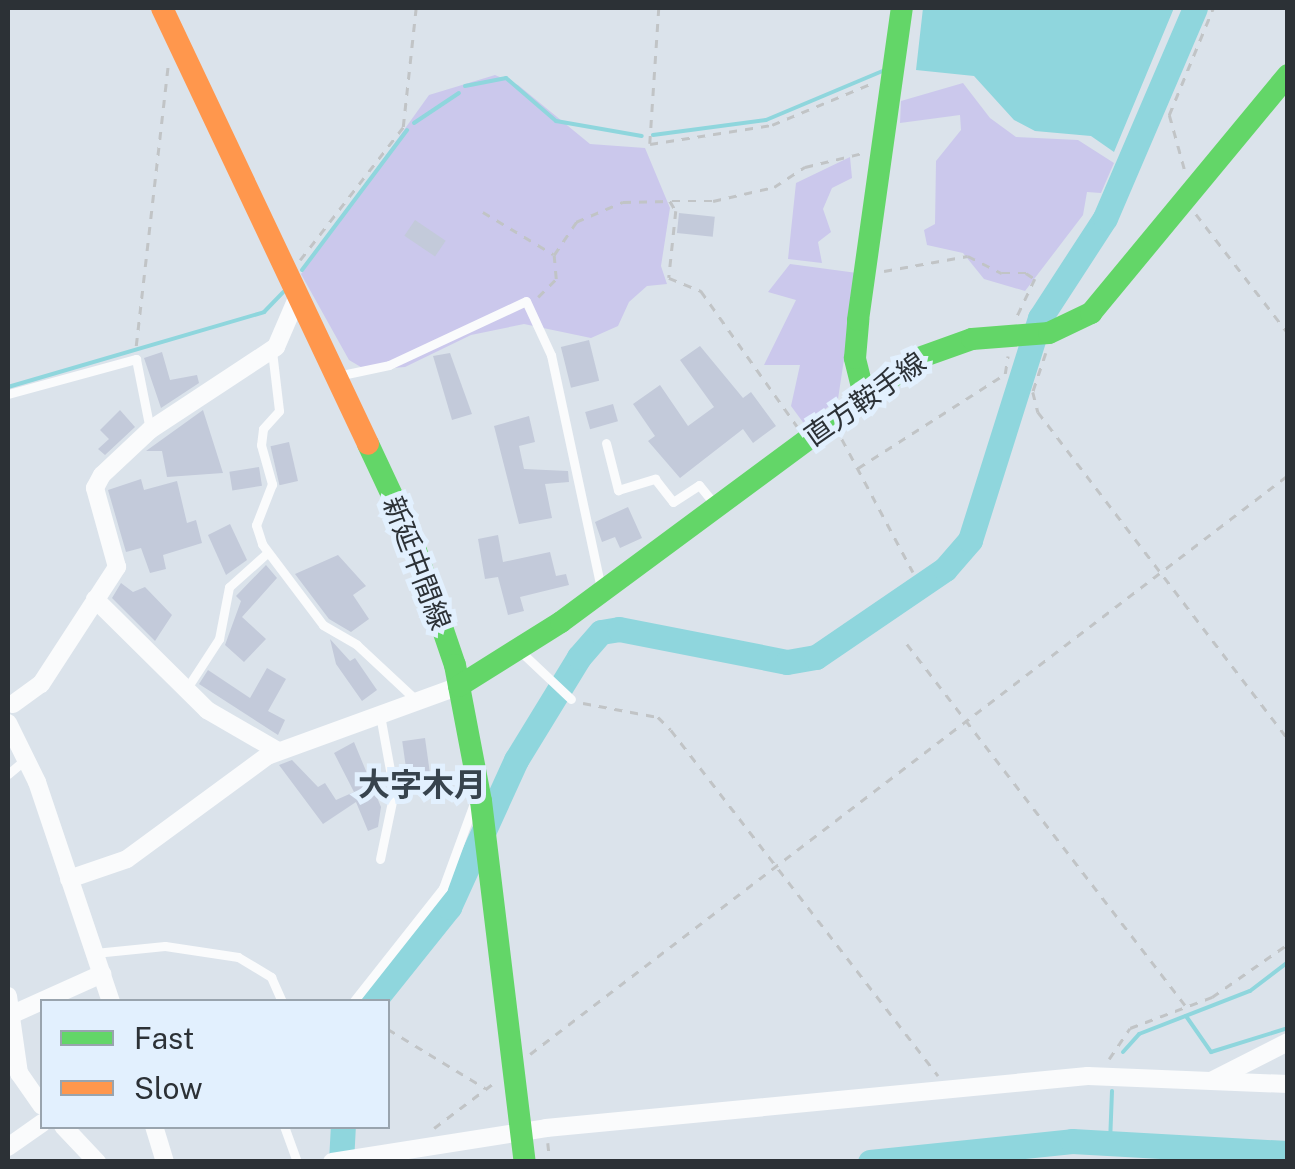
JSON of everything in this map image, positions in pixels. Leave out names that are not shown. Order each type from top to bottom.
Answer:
[{"type":"main road","name":"新延中間線","points":[[162,8],[410,536],[459,686],[480,797],[524,1144]]},
{"type":"main road","points":[[864,395],[855,358],[902,8]]},
{"type":"main road","name":"直方鞍手線","points":[[459,686],[520,651],[864,395],[948,344],[1052,332],[1091,313],[1288,75]]},
{"type":"street","points":[[13,704],[41,684],[117,568],[95,488],[150,430],[272,351],[298,296]]},
{"type":"street","points":[[95,599],[186,690],[278,751]]},
{"type":"street","points":[[70,879],[127,859],[278,751],[459,686]]},
{"type":"street","points":[[8,722],[28,758],[110,999]]},
{"type":"street","points":[[46,999],[102,974]]},
{"type":"street","points":[[8,996],[19,1073],[40,1103]]},
{"type":"street","points":[[13,1014],[40,1002]]},
{"type":"street","points":[[1213,1080],[1288,1042]]},
{"type":"street","points":[[332,1162],[416,1148],[524,1144],[946,1090],[1107,1076],[1288,1084]]},
{"type":"street","points":[[8,1147],[40,1125]]},
{"type":"street","points":[[66,1129],[96,1162]]},
{"type":"street","points":[[155,1129],[165,1162]]},
{"type":"lane","points":[[337,376],[389,365],[526,302],[551,355],[602,592]]},
{"type":"lane","points":[[272,351],[279,411],[263,430],[272,484],[256,525],[268,553],[323,624],[357,645],[416,699]]},
{"type":"lane","points":[[8,394],[136,358],[150,430]]},
{"type":"lane","points":[[606,444],[618,490],[656,479],[673,502],[699,484],[717,507]]},
{"type":"lane","points":[[186,690],[219,639],[229,588],[268,553]]},
{"type":"lane","points":[[520,651],[548,682],[572,699]]},
{"type":"lane","points":[[380,712],[394,792],[380,859]]},
{"type":"lane","points":[[8,774],[28,758]]},
{"type":"lane","points":[[355,999],[456,867],[470,800],[480,797]]},
{"type":"lane","points":[[94,953],[166,946],[238,956],[271,977],[281,999]]},
{"type":"lane","points":[[285,1129],[297,1162]]},
{"type":"path","points":[[288,274],[402,127],[416,8]]},
{"type":"path","points":[[659,8],[650,144],[772,126],[870,84],[894,80]]},
{"type":"path","points":[[1213,8],[1168,115],[1178,159],[1192,194],[1288,333]]},
{"type":"path","points":[[136,358],[170,54],[178,42]]},
{"type":"path","points":[[526,302],[542,296],[556,279],[554,255],[576,222],[599,211],[622,202],[713,201],[774,188],[804,167],[846,152],[883,156]]},
{"type":"path","points":[[670,201],[676,211],[669,278],[701,291],[807,440]]},
{"type":"path","points":[[483,212],[554,255]]},
{"type":"path","points":[[858,468],[1005,374],[1012,335],[1035,279],[1026,273],[1002,273],[968,256],[866,272]]},
{"type":"path","points":[[1052,332],[1032,401],[1288,739]]},
{"type":"path","points":[[832,420],[913,572]]},
{"type":"path","points":[[527,1056],[1288,475]]},
{"type":"path","points":[[907,644],[1184,1005]]},
{"type":"path","points":[[572,699],[658,717],[946,1090]]},
{"type":"path","points":[[1107,1076],[1111,1054],[1130,1028],[1212,997],[1288,944]]},
{"type":"path","points":[[390,1031],[486,1089]]},
{"type":"path","points":[[416,1148],[506,1074]]},
{"type":"path","points":[[546,1135],[550,1162]]},
{"type":"shaded area","points":[[923,8],[1174,8],[1114,152],[1091,136],[1035,131],[1014,120],[974,76],[916,70]]},
{"type":"shaded area","points":[[495,75],[518,85],[590,144],[645,148],[670,208],[661,266],[667,284],[647,286],[629,302],[618,326],[591,338],[524,324],[471,335],[405,367],[366,370],[349,360],[301,274],[429,95]]},
{"type":"shaded area","points":[[963,83],[990,118],[1016,137],[1078,140],[1114,163],[1101,193],[1087,192],[1083,215],[1025,291],[984,279],[963,253],[927,245],[924,230],[935,224],[936,161],[961,130],[960,115],[900,123],[901,101]]},
{"type":"shaded area","points":[[850,157],[852,178],[832,188],[823,209],[831,232],[818,242],[822,263],[788,259],[796,183]]},
{"type":"shaded area","points":[[790,264],[857,273],[838,399],[805,425],[791,406],[800,365],[764,365],[796,300],[768,292]]},
{"type":"building","points":[[679,213],[715,217],[713,237],[677,233]]},
{"type":"building","points":[[415,220],[446,241],[435,256],[404,236]]},
{"type":"building","points":[[589,340],[599,381],[571,388],[561,347]]},
{"type":"building","points":[[700,346],[743,398],[751,392],[776,426],[753,443],[743,429],[680,478],[648,441],[655,436],[633,404],[660,385],[688,426],[714,407],[680,360]]},
{"type":"building","points":[[162,352],[170,380],[197,375],[199,383],[161,408],[144,358]]},
{"type":"building","points":[[450,353],[472,414],[452,420],[433,356]]},
{"type":"building","points":[[613,404],[618,421],[590,429],[585,412]]},
{"type":"building","points":[[120,410],[135,427],[105,455],[98,449],[109,439],[100,430]]},
{"type":"building","points":[[203,410],[223,473],[167,477],[162,451],[146,451]]},
{"type":"building","points":[[529,416],[535,442],[519,446],[524,469],[568,471],[569,482],[545,484],[552,518],[519,524],[494,426]]},
{"type":"building","points":[[289,442],[298,481],[279,485],[270,446]]},
{"type":"building","points":[[259,467],[262,486],[232,490],[229,472]]},
{"type":"building","points":[[141,479],[144,490],[177,481],[187,523],[196,520],[202,543],[163,555],[166,569],[150,573],[141,548],[126,552],[108,490]]},
{"type":"building","points":[[628,507],[642,538],[620,548],[615,537],[602,542],[595,522]]},
{"type":"building","points":[[230,524],[247,560],[226,575],[208,535]]},
{"type":"building","points":[[498,535],[503,562],[550,552],[556,576],[566,574],[569,585],[520,597],[524,611],[508,615],[498,577],[485,579],[478,539]]},
{"type":"building","points":[[338,555],[366,586],[353,595],[369,619],[351,632],[329,619],[295,574]]},
{"type":"building","points":[[266,565],[277,578],[242,617],[266,639],[244,662],[225,645],[241,601],[236,596]]},
{"type":"building","points":[[121,583],[133,592],[145,587],[172,615],[155,641],[112,598]]},
{"type":"building","points":[[330,639],[350,661],[355,658],[377,690],[362,701],[336,664]]},
{"type":"building","points":[[267,668],[286,679],[268,711],[285,720],[278,735],[199,684],[208,670],[250,698]]},
{"type":"building","points":[[425,738],[430,775],[407,778],[402,741]]},
{"type":"building","points":[[354,742],[381,807],[378,827],[368,831],[356,802],[323,824],[279,765],[292,760],[318,787],[325,783],[336,800],[354,792],[334,753]]},
{"type":"waterway","points":[[375,999],[449,907],[516,760],[579,657],[601,632],[619,629],[787,662],[816,657],[945,569],[970,540],[1040,318],[1105,218],[1195,8]]},
{"type":"waterway","points":[[653,135],[766,120],[885,70]]},
{"type":"waterway","points":[[465,86],[506,78],[556,121],[642,136]]},
{"type":"waterway","points":[[414,123],[459,93]]},
{"type":"waterway","points":[[302,270],[407,130]]},
{"type":"waterway","points":[[8,387],[264,312],[283,292]]},
{"type":"waterway","points":[[1123,1052],[1139,1034],[1250,991],[1288,962]]},
{"type":"waterway","points":[[1186,1016],[1211,1052],[1288,1028]]},
{"type":"waterway","points":[[1110,1143],[1112,1091]]},
{"type":"waterway","points":[[341,1162],[343,1129]]},
{"type":"waterway","points":[[870,1162],[1072,1141],[1288,1153]]},
{"type":"traffic: fast","points":[[864,395],[855,358],[858,320],[902,8]]},
{"type":"traffic: fast","points":[[459,686],[561,622],[916,359],[972,339],[1049,333],[1091,313],[1288,75]]},
{"type":"traffic: fast","points":[[368,444],[411,536],[455,665],[481,801],[525,1162]]},
{"type":"traffic: slow","points":[[162,8],[368,444]]},
{"type":"district","name":"大字木月","points":[[422,785]]}]
